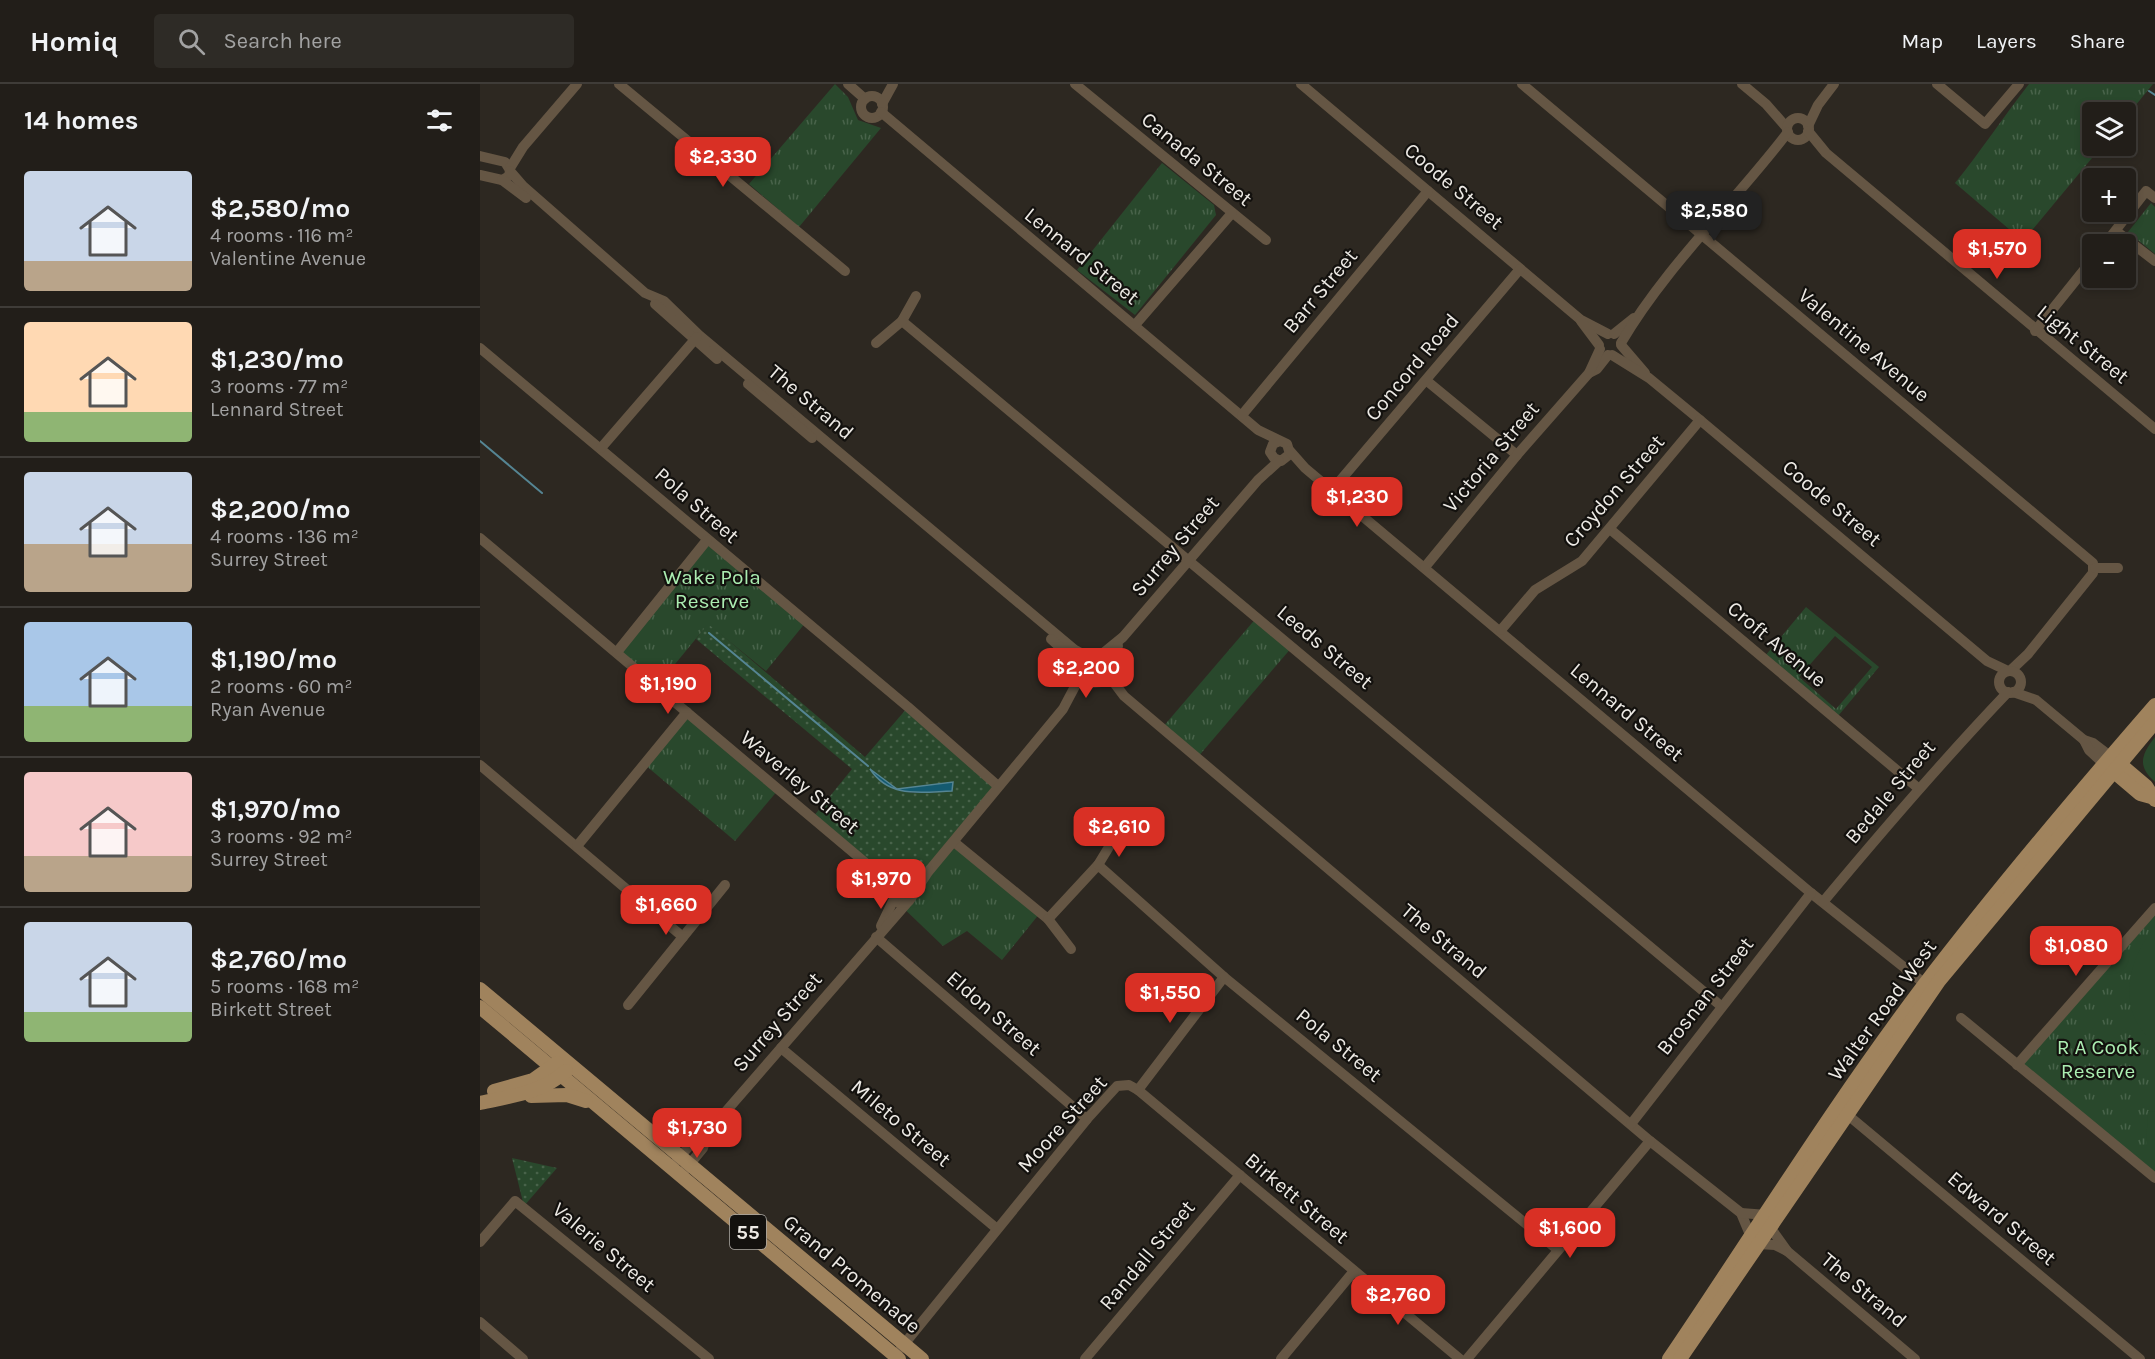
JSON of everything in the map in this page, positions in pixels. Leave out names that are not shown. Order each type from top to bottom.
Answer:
[{"type":"main road","name":"Walter Road West","points":[[1842,1111],[1939,981],[2155,705]]},
{"type":"main road","name":"Walter Road West","points":[[1678,1357],[1924,984],[2111,764],[2135,745],[2155,722]]},
{"type":"main road","points":[[2135,745],[2135,767],[2140,781],[2153,798]]},
{"type":"main road","points":[[2111,764],[2140,781]]},
{"type":"main road","points":[[2111,764],[2140,794],[2153,798]]},
{"type":"main road","name":"Grand Promenade","points":[[480,989],[567,1062],[680,1166],[897,1350],[922,1359]]},
{"type":"main road","name":"Grand Promenade","points":[[480,1007],[596,1106],[680,1166]]},
{"type":"main road","points":[[480,1103],[507,1092],[531,1072],[531,1050]]},
{"type":"main road","points":[[480,1094],[532,1092],[549,1085],[567,1062]]},
{"type":"main road","points":[[507,1092],[567,1095],[596,1106]]},
{"type":"street","points":[[507,166],[577,84]]},
{"type":"street","points":[[619,84],[845,271]]},
{"type":"street","name":"Lennard Street","points":[[848,84],[875,103],[991,208],[1135,325],[1258,430],[1287,444],[1285,457]]},
{"type":"street","points":[[875,103],[887,84]]},
{"type":"street","points":[[875,103],[893,84]]},
{"type":"street","name":"Canada Street","points":[[1075,84],[1266,240]]},
{"type":"street","name":"Coode Street","points":[[1301,84],[1581,320],[1616,339],[1649,378]]},
{"type":"street","name":"Valentine Avenue","points":[[1522,84],[2093,563],[2095,568]]},
{"type":"street","name":"Light Street","points":[[1742,84],[1766,104],[1787,130],[1798,139],[1823,150]]},
{"type":"street","points":[[1776,150],[1798,139],[1804,123],[1834,84]]},
{"type":"street","points":[[1937,84],[1985,124],[2019,84]]},
{"type":"street","name":"Light Street","points":[[1766,104],[1804,123],[1823,150],[2035,331],[2155,429]]},
{"type":"street","points":[[1616,339],[1618,352],[1605,351],[1601,339],[1616,339],[1702,234],[1776,150],[1789,122],[1804,123]]},
{"type":"street","points":[[480,156],[507,166]]},
{"type":"street","points":[[481,176],[502,180],[509,176],[507,166]]},
{"type":"street","name":"The Strand","points":[[507,166],[528,191],[645,293],[664,301],[697,338],[1075,650],[1094,659],[1106,670],[1124,696],[1650,1141],[1741,1213],[1755,1241],[1775,1245],[1787,1251],[1915,1359]]},
{"type":"street","name":"The Strand","points":[[502,180],[542,211],[642,299],[662,308],[1034,622],[1094,684],[1124,696]]},
{"type":"street","name":"Barr Street","points":[[1242,415],[1428,191]]},
{"type":"street","points":[[2113,234],[2146,191],[2155,198]]},
{"type":"street","points":[[1135,325],[1232,213]]},
{"type":"street","points":[[2116,231],[2155,261]]},
{"type":"street","name":"Concord Road","points":[[1333,489],[1520,269]]},
{"type":"street","points":[[2035,331],[2082,272]]},
{"type":"street","points":[[876,343],[902,321],[916,296]]},
{"type":"street","name":"Coode Street","points":[[1581,320],[1605,351],[1649,378],[1987,661],[2009,671]]},
{"type":"street","name":"Leeds Street","points":[[902,321],[1189,558],[1721,1006]]},
{"type":"street","points":[[601,448],[697,338]]},
{"type":"street","name":"Pola Street","points":[[480,348],[908,707],[998,786]]},
{"type":"street","name":"Victoria Street","points":[[1425,567],[1517,455],[1589,373],[1597,369],[1605,351]]},
{"type":"street","points":[[1427,381],[1517,455]]},
{"type":"street","name":"Croydon Street","points":[[1501,630],[1535,590],[1582,561],[1611,530],[1700,420]]},
{"type":"street","name":"Lennard Street","points":[[1258,430],[1274,459],[1285,457],[1305,468],[1333,489],[1811,893],[1924,984]]},
{"type":"street","points":[[1270,451],[1273,444],[1280,441]]},
{"type":"street","name":"Surrey Street","points":[[1258,480],[1270,451]]},
{"type":"street","name":"Surrey Street","points":[[680,1166],[694,1141],[708,1132],[876,937],[906,892],[954,842],[1063,709],[1094,684],[1104,679],[1106,670],[1123,637],[1189,558],[1258,480],[1285,457]]},
{"type":"street","name":"Croft Avenue","points":[[1611,530],[1918,788]]},
{"type":"street","name":"Waverley Street","points":[[480,538],[874,870],[906,892]]},
{"type":"street","points":[[616,652],[707,540]]},
{"type":"street","points":[[2037,700],[2010,692],[1999,683],[2002,674],[2009,671],[2028,654],[2094,573],[2095,568],[2118,568]]},
{"type":"street","name":"Surrey Street","points":[[1063,709],[1082,671],[1123,637]]},
{"type":"street","points":[[2010,692],[2019,687],[2028,654]]},
{"type":"street","name":"Coode Street","points":[[1987,661],[1999,683]]},
{"type":"street","points":[[2009,671],[2037,700],[2084,740],[2093,743],[2111,764]]},
{"type":"street","name":"Bedale Street","points":[[1989,709],[1999,683]]},
{"type":"street","name":"Bedale Street","points":[[1823,902],[1918,788],[1989,709],[2010,692]]},
{"type":"street","points":[[577,846],[687,712]]},
{"type":"street","points":[[480,765],[683,936]]},
{"type":"street","points":[[1048,919],[1098,865],[1115,837]]},
{"type":"street","points":[[954,842],[1048,919],[1071,949]]},
{"type":"street","name":"Pola Street","points":[[1098,865],[1224,976],[1558,1250]]},
{"type":"street","name":"Waverley Street","points":[[874,870],[893,897]]},
{"type":"street","points":[[628,1005],[725,885]]},
{"type":"street","name":"Surrey Street","points":[[876,937],[895,888],[906,892]]},
{"type":"street","points":[[893,897],[899,903],[906,892]]},
{"type":"street","name":"Brosnan Street","points":[[1630,1124],[1811,893]]},
{"type":"street","points":[[2017,1065],[2155,908]]},
{"type":"street","name":"Eldon Street","points":[[876,937],[1087,1119]]},
{"type":"street","name":"Moore Street","points":[[897,1350],[919,1318],[929,1311],[1087,1119],[1117,1086],[1129,1084],[1138,1090],[1224,976]]},
{"type":"street","points":[[1961,1018],[2155,1178]]},
{"type":"street","name":"Mileto Street","points":[[781,1048],[996,1228]]},
{"type":"street","name":"Birkett Street","points":[[1138,1090],[1460,1359]]},
{"type":"street","name":"Edward Street","points":[[1842,1111],[2140,1359]]},
{"type":"street","points":[[1467,1359],[1650,1141]]},
{"type":"street","name":"Randall Street","points":[[1085,1359],[1240,1175]]},
{"type":"street","name":"Valerie Street","points":[[480,1242],[515,1201],[708,1359]]},
{"type":"street","points":[[1741,1213],[1768,1221]]},
{"type":"street","name":"The Strand","points":[[1768,1221],[1787,1251]]},
{"type":"street","points":[[1281,1359],[1354,1271]]},
{"type":"street","points":[[480,1322],[524,1359]]},
{"type":"green space","points":[[835,84],[848,97],[858,120],[881,128],[799,227],[749,184]]},
{"type":"green space","points":[[2029,84],[2153,84],[2136,105],[2136,102],[2082,102],[2082,156],[2094,156],[2023,241],[1955,183]]},
{"type":"green space","points":[[1162,163],[1214,205],[1216,215],[1135,315],[1077,270]]},
{"type":"green space","points":[[2151,203],[2155,207],[2155,254],[2136,239],[2136,234],[2128,232]]},
{"type":"green space","name":"Wake Pola Reserve","points":[[707,540],[806,622],[766,671],[708,624],[657,686],[617,652]]},
{"type":"green space","points":[[1806,607],[1879,667],[1838,716],[1765,656]],"holes":[[[1835,636],[1872,667],[1836,709],[1799,677]]]},
{"type":"green space","points":[[1258,616],[1293,646],[1197,758],[1162,728]]},
{"type":"green space","points":[[708,623],[865,757],[908,707],[998,786],[954,842],[909,888],[895,888],[813,817],[852,769],[696,639]],"holes":[[[952,783],[952,790],[927,793],[900,790]]]},
{"type":"green space","points":[[687,712],[779,789],[735,841],[644,764]]},
{"type":"green space","points":[[2155,737],[2155,782],[2145,771],[2143,760]]},
{"type":"green space","points":[[954,842],[1040,913],[1002,960],[967,931],[943,946],[896,901],[906,903],[909,888]]},
{"type":"green space","name":"R A Cook Reserve","points":[[2155,908],[2155,1178],[2017,1065]]},
{"type":"green space","points":[[2155,927],[2155,1043],[2142,1031],[2134,1017],[2130,1002],[2130,986],[2132,970],[2138,955],[2145,940]]},
{"type":"green space","points":[[2148,1111],[2155,1112],[2155,1146],[2146,1146]]},
{"type":"green space","points":[[512,1158],[557,1168],[524,1206]]},
{"type":"water","points":[[870,769],[897,789],[878,779]]},
{"type":"water","points":[[953,782],[952,791],[918,792],[897,789]]},
{"type":"waterway","points":[[2149,91],[2155,95]]},
{"type":"waterway","points":[[480,441],[542,493]]},
{"type":"waterway","points":[[709,633],[868,766]]}]
